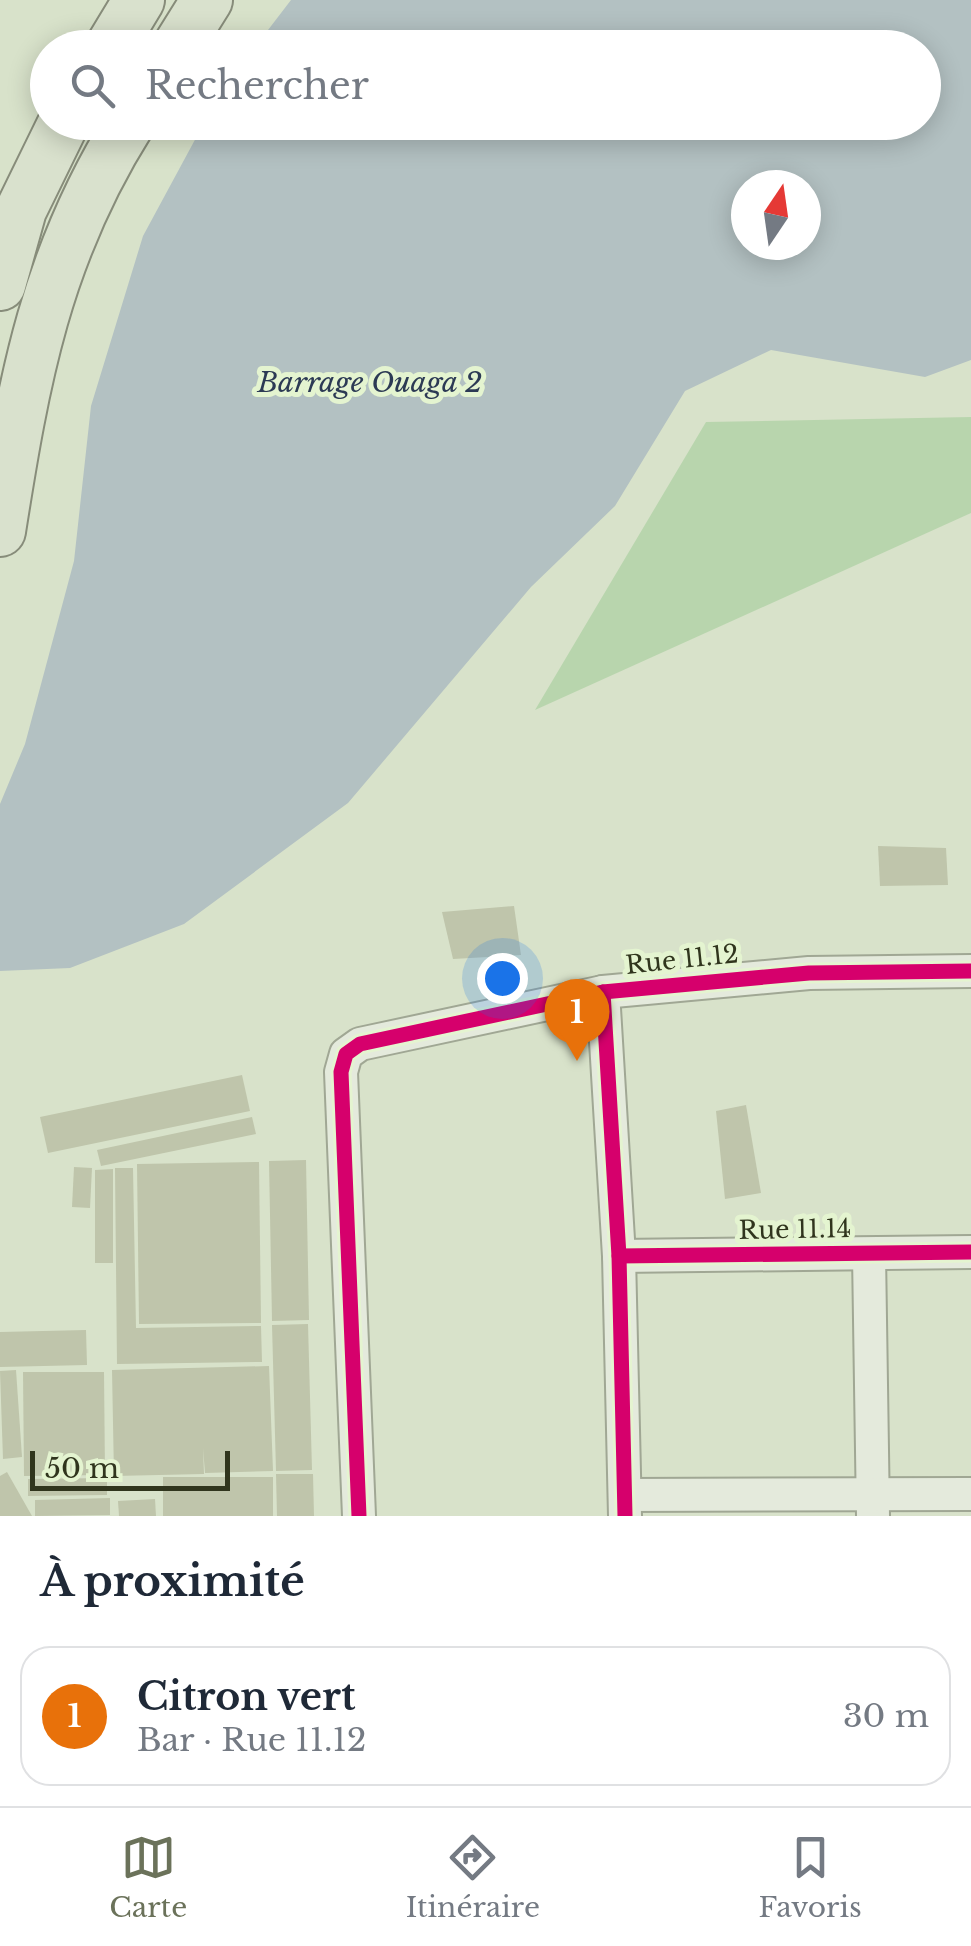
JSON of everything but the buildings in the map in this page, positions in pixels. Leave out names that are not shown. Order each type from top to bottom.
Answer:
[{"type":"main road","points":[[121,30],[139,0]]},
{"type":"main road","points":[[189,30],[208,0]]},
{"type":"main road","points":[[0,284],[21,210],[55,140]]},
{"type":"main road","points":[[0,531],[24,379],[62,252],[119,140]]},
{"type":"street","name":"Rue 11.12","points":[[360,1516],[342,1072],[346,1054],[360,1044],[603,992],[809,973],[971,972]]},
{"type":"street","points":[[603,992],[620,1256],[625,1506],[873,1505],[971,1494]]},
{"type":"street","name":"Rue 11.14","points":[[620,1256],[971,1252]]},
{"type":"street","points":[[869,1254],[873,1505]]},
{"type":"green space","points":[[971,417],[971,513],[535,710],[706,422]]},
{"type":"water","name":"Barrage Ouaga 2","points":[[291,0],[971,0],[971,360],[925,377],[771,350],[685,391],[615,506],[531,587],[348,803],[184,924],[70,968],[0,971],[0,804],[25,744],[74,561],[91,406],[143,236],[195,140],[941,140],[941,30],[268,30]]},
{"type":"cycle path","points":[[359,1516],[341,1072],[346,1054],[360,1044],[603,992],[809,973],[971,971]]},
{"type":"cycle path","points":[[603,992],[619,1256],[625,1516]]},
{"type":"cycle path","points":[[619,1256],[971,1252]]},
{"type":"place","name":"Citron vert","points":[[577,1061]]}]
